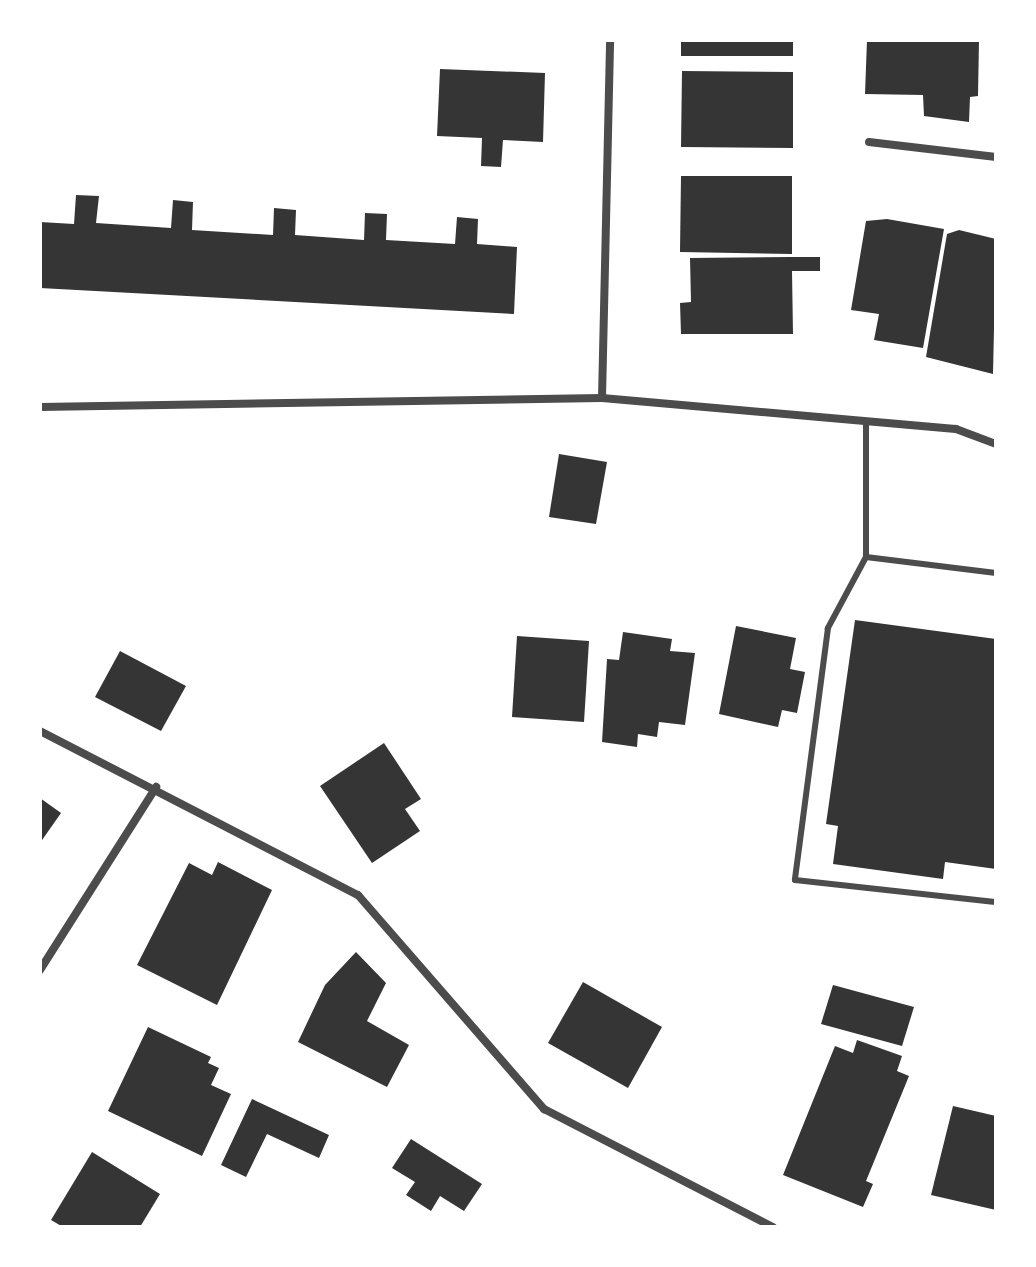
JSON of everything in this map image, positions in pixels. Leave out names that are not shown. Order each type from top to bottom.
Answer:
[{"type":"street","points":[[602,398],[610,40]]},
{"type":"street","points":[[869,142],[996,157]]},
{"type":"street","points":[[40,407],[602,398],[956,429],[996,444]]},
{"type":"street","points":[[40,731],[156,787],[358,895],[544,1109],[773,1227]]},
{"type":"street","points":[[40,970],[156,787]]},
{"type":"lane","points":[[866,421],[866,557],[828,628],[795,880],[993,902]]},
{"type":"lane","points":[[866,557],[996,573]]},
{"type":"building","points":[[681,40],[793,40],[793,56],[681,56]]},
{"type":"building","points":[[867,40],[979,40],[978,96],[970,97],[969,122],[924,116],[923,95],[865,94]]},
{"type":"building","points":[[440,69],[545,73],[543,142],[503,140],[501,167],[481,166],[482,138],[437,136]]},
{"type":"building","points":[[682,71],[793,72],[793,148],[681,147]]},
{"type":"building","points":[[681,176],[792,176],[792,254],[680,252]]},
{"type":"building","points":[[76,195],[99,196],[96,223],[171,228],[173,200],[193,202],[192,230],[273,235],[274,208],[296,210],[295,235],[364,240],[365,213],[387,214],[386,240],[455,244],[457,217],[478,219],[477,244],[517,247],[514,314],[40,288],[40,222],[74,224]]},
{"type":"building","points":[[887,219],[944,229],[923,348],[874,340],[879,314],[851,310],[866,221]]},
{"type":"building","points":[[959,230],[996,239],[993,374],[926,357],[947,234]]},
{"type":"building","points":[[820,257],[820,271],[792,271],[793,334],[681,334],[680,303],[691,302],[690,258]]},
{"type":"building","points":[[559,454],[607,462],[596,524],[549,517]]},
{"type":"building","points":[[855,620],[996,639],[996,869],[945,862],[943,879],[833,864],[838,826],[826,824]]},
{"type":"building","points":[[736,626],[796,638],[790,669],[805,672],[797,713],[782,710],[778,727],[719,714]]},
{"type":"building","points":[[623,632],[672,639],[670,651],[695,653],[685,725],[659,722],[657,737],[638,734],[637,747],[602,742],[607,659],[619,660]]},
{"type":"building","points":[[517,636],[589,641],[584,722],[512,717]]},
{"type":"building","points":[[120,651],[186,686],[161,731],[95,697]]},
{"type":"building","points":[[384,743],[421,799],[405,809],[420,831],[372,863],[320,786]]},
{"type":"building","points":[[40,798],[61,813],[40,843]]},
{"type":"building","points":[[218,862],[272,890],[217,1005],[137,965],[189,863],[212,875]]},
{"type":"building","points":[[356,952],[386,983],[367,1021],[409,1045],[387,1087],[298,1042],[325,985]]},
{"type":"building","points":[[583,982],[662,1027],[628,1088],[548,1043]]},
{"type":"building","points":[[833,985],[914,1007],[902,1046],[821,1024]]},
{"type":"building","points":[[148,1027],[211,1057],[208,1063],[219,1068],[211,1085],[231,1094],[202,1156],[108,1111]]},
{"type":"building","points":[[857,1040],[902,1056],[897,1071],[909,1076],[866,1181],[873,1184],[863,1207],[783,1175],[835,1046],[853,1053]]},
{"type":"building","points":[[252,1099],[329,1135],[319,1158],[267,1134],[246,1177],[221,1165]]},
{"type":"building","points":[[953,1106],[996,1116],[996,1210],[931,1195]]},
{"type":"building","points":[[411,1139],[482,1184],[464,1211],[440,1196],[431,1211],[406,1195],[415,1182],[392,1168]]},
{"type":"building","points":[[92,1152],[160,1194],[140,1227],[63,1227],[51,1220]]}]
